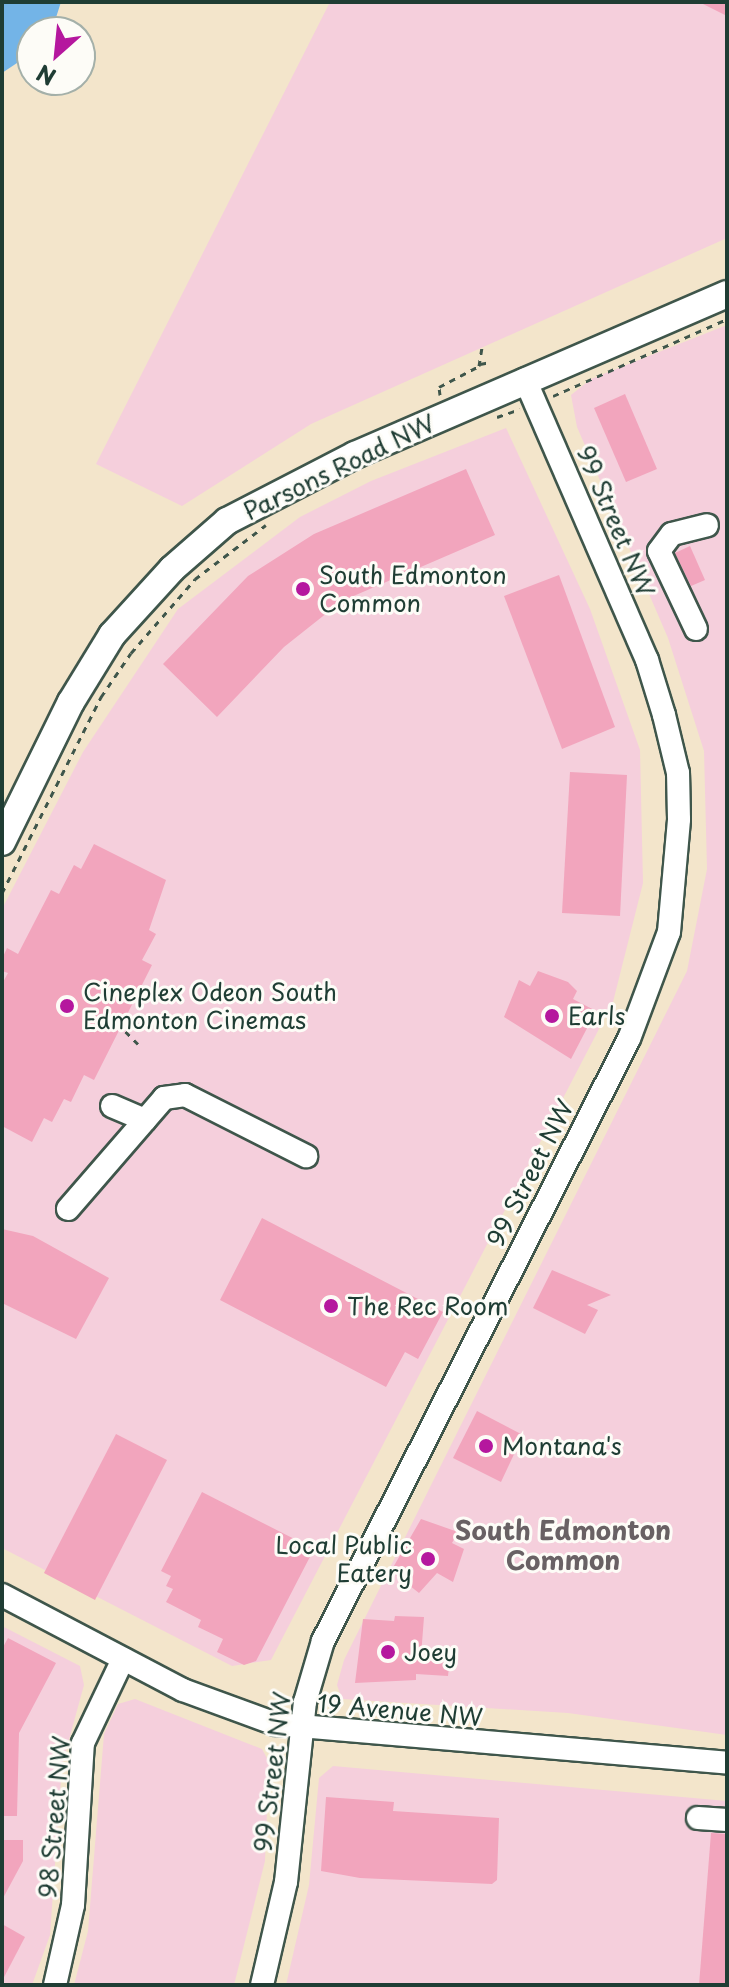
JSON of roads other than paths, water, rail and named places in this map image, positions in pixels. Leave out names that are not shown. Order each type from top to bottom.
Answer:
[{"type":"main road","name":"Parsons Road NW","points":[[2,842],[71,702],[112,635],[194,548],[273,494],[525,379],[727,294]]},
{"type":"street","name":"99 Street NW","points":[[262,1985],[286,1882],[302,1728],[323,1641],[629,1039],[669,932],[679,819],[678,773],[664,715],[647,660],[525,379]]},
{"type":"street","points":[[696,629],[659,545],[672,534],[707,525]]},
{"type":"street","points":[[68,1209],[164,1098],[185,1095],[306,1156]]},
{"type":"street","points":[[112,1106],[145,1120]]},
{"type":"street","name":"19 Avenue NW","points":[[2,1595],[217,1705],[302,1728],[727,1763]]},
{"type":"street","name":"98 Street NW","points":[[55,1985],[73,1905],[83,1743],[123,1659]]},
{"type":"street","points":[[698,1818],[727,1820]]},
{"type":"water","points":[[2,2],[61,2],[56,16],[16,16],[16,64],[2,73]]},
{"type":"place","name":"South Edmonton Common","points":[[303,589]]},
{"type":"place","name":"Cineplex Odeon South Edmonton Cinemas","points":[[67,1006]]},
{"type":"place","name":"Earls","points":[[552,1016]]},
{"type":"place","name":"The Rec Room","points":[[331,1306]]},
{"type":"place","name":"Montana's","points":[[486,1446]]},
{"type":"place","name":"Local Public Eatery","points":[[428,1559]]},
{"type":"place","name":"Joey","points":[[388,1652]]},
{"type":"district","name":"South Edmonton Common","points":[[563,1545]]}]
